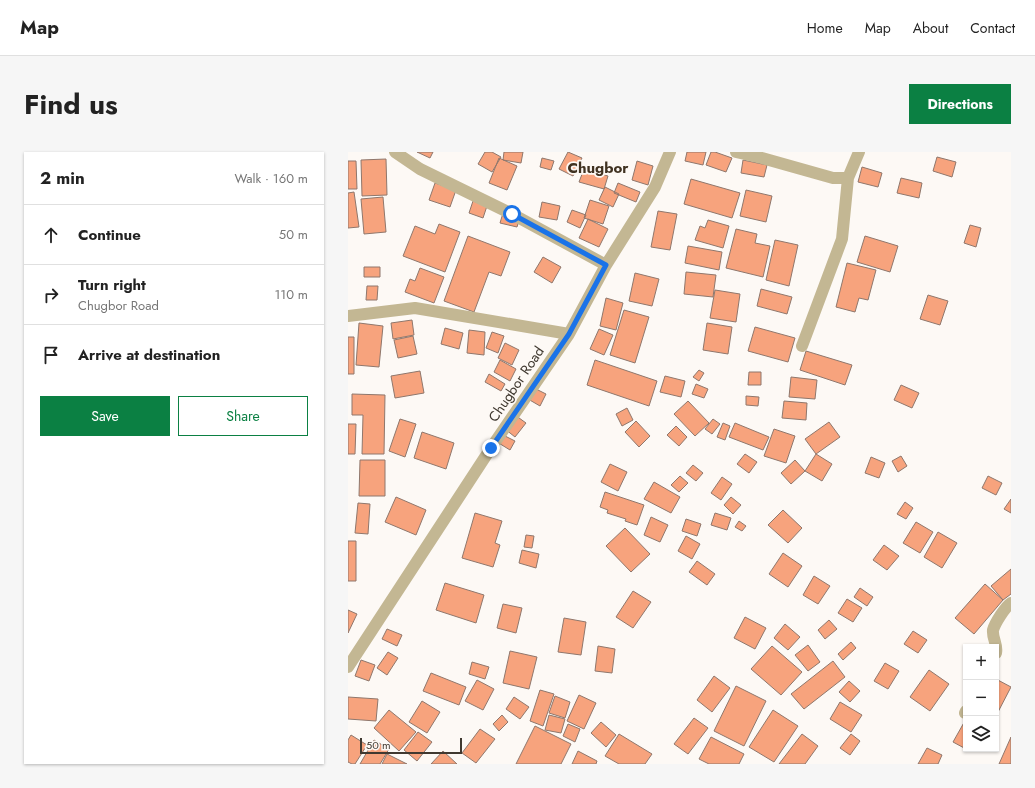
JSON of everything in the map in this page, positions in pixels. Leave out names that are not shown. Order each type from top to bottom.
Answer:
[{"type":"street","points":[[394,152],[420,169],[512,214],[606,265]]},
{"type":"street","name":"Chugbor Road","points":[[348,667],[491,448],[569,334],[606,265],[655,187],[670,152]]},
{"type":"street","points":[[736,152],[833,178],[848,178]]},
{"type":"street","points":[[802,346],[842,239],[848,178],[860,152]]},
{"type":"street","points":[[348,316],[415,308],[569,334]]},
{"type":"street","points":[[996,644],[993,631],[1006,607],[1011,603]]},
{"type":"building","points":[[417,152],[433,152],[430,158]]},
{"type":"building","points":[[485,152],[492,152],[501,157],[492,172],[478,164]]},
{"type":"building","points":[[504,152],[523,152],[521,163],[503,160]]},
{"type":"building","points":[[568,152],[582,158],[573,176],[559,169]]},
{"type":"building","points":[[687,152],[706,152],[703,165],[685,161]]},
{"type":"building","points":[[711,152],[732,158],[726,172],[706,165]]},
{"type":"building","points":[[937,157],[956,162],[952,177],[933,171]]},
{"type":"building","points":[[499,158],[517,166],[507,190],[489,183]]},
{"type":"building","points":[[542,158],[554,161],[551,170],[540,167]]},
{"type":"building","points":[[386,159],[387,195],[362,196],[361,160]]},
{"type":"building","points":[[743,160],[767,165],[764,177],[741,173]]},
{"type":"building","points":[[348,161],[356,161],[357,189],[348,189]]},
{"type":"building","points":[[637,161],[653,166],[648,185],[632,180]]},
{"type":"building","points":[[862,167],[882,173],[878,187],[858,182]]},
{"type":"building","points":[[584,169],[608,176],[604,189],[579,182]]},
{"type":"building","points":[[901,178],[922,183],[919,198],[897,193]]},
{"type":"building","points":[[691,179],[740,193],[732,218],[684,204]]},
{"type":"building","points":[[435,183],[456,190],[450,207],[429,200]]},
{"type":"building","points":[[618,183],[640,192],[636,202],[614,193]]},
{"type":"building","points":[[605,187],[619,194],[613,207],[599,200]]},
{"type":"building","points":[[746,190],[772,196],[766,222],[740,216]]},
{"type":"building","points":[[354,192],[359,227],[348,228],[348,193]]},
{"type":"building","points":[[383,197],[386,232],[364,234],[361,199]]},
{"type":"building","points":[[590,200],[609,206],[603,224],[584,218]]},
{"type":"building","points":[[473,201],[487,206],[483,218],[469,213]]},
{"type":"building","points":[[542,202],[560,206],[557,220],[539,217]]},
{"type":"building","points":[[572,210],[586,215],[580,228],[567,222]]},
{"type":"building","points":[[658,211],[677,214],[670,250],[651,247]]},
{"type":"building","points":[[503,213],[520,217],[517,227],[500,223]]},
{"type":"building","points":[[588,219],[608,229],[599,247],[579,238]]},
{"type":"building","points":[[708,220],[729,226],[723,248],[695,240],[700,226],[705,228]]},
{"type":"building","points":[[439,224],[460,232],[445,272],[403,256],[415,226],[435,234]]},
{"type":"building","points":[[970,225],[981,228],[976,247],[964,243]]},
{"type":"building","points":[[736,229],[757,234],[755,243],[770,246],[763,277],[726,268]]},
{"type":"building","points":[[468,236],[510,252],[501,276],[489,272],[474,312],[444,301]]},
{"type":"building","points":[[865,236],[898,246],[890,272],[857,262]]},
{"type":"building","points":[[775,240],[798,245],[789,286],[766,280]]},
{"type":"building","points":[[688,246],[722,252],[719,270],[685,263]]},
{"type":"building","points":[[543,257],[561,267],[552,283],[534,272]]},
{"type":"building","points":[[847,263],[876,270],[868,300],[859,298],[855,312],[836,307]]},
{"type":"building","points":[[364,267],[380,267],[380,277],[364,277]]},
{"type":"building","points":[[420,268],[444,277],[434,303],[405,292],[410,279],[415,281]]},
{"type":"building","points":[[686,272],[716,275],[713,297],[684,294]]},
{"type":"building","points":[[635,273],[659,279],[652,306],[629,301]]},
{"type":"building","points":[[367,286],[378,286],[377,300],[366,300]]},
{"type":"building","points":[[761,289],[792,297],[787,314],[757,306]]},
{"type":"building","points":[[715,290],[740,294],[736,322],[710,318]]},
{"type":"building","points":[[928,295],[948,301],[940,325],[920,319]]},
{"type":"building","points":[[606,298],[623,303],[616,330],[600,326]]},
{"type":"building","points":[[624,310],[649,317],[635,363],[610,355]]},
{"type":"building","points":[[412,320],[414,335],[393,339],[391,323]]},
{"type":"building","points":[[359,323],[383,326],[379,367],[356,365]]},
{"type":"building","points":[[707,323],[732,327],[728,354],[703,350]]},
{"type":"building","points":[[755,327],[795,338],[788,362],[748,351]]},
{"type":"building","points":[[445,328],[463,333],[459,349],[441,344]]},
{"type":"building","points":[[599,329],[613,335],[604,355],[590,349]]},
{"type":"building","points":[[469,330],[485,332],[484,355],[467,353]]},
{"type":"building","points":[[492,332],[504,336],[498,353],[486,348]]},
{"type":"building","points":[[413,336],[417,354],[398,358],[394,340]]},
{"type":"building","points":[[348,337],[354,337],[354,374],[348,374]]},
{"type":"building","points":[[505,343],[519,350],[512,365],[498,358]]},
{"type":"building","points":[[806,351],[852,365],[845,385],[800,370]]},
{"type":"building","points":[[500,360],[516,369],[510,381],[494,372]]},
{"type":"building","points":[[595,360],[657,381],[649,406],[587,385]]},
{"type":"building","points":[[699,370],[704,373],[699,381],[693,377]]},
{"type":"building","points":[[420,371],[424,393],[395,398],[391,376]]},
{"type":"building","points":[[749,372],[761,372],[761,385],[748,385]]},
{"type":"building","points":[[489,374],[505,384],[501,391],[485,382]]},
{"type":"building","points":[[665,376],[685,381],[681,397],[660,392]]},
{"type":"building","points":[[791,377],[817,380],[815,399],[789,397]]},
{"type":"building","points":[[696,384],[708,389],[704,398],[692,394]]},
{"type":"building","points":[[901,385],[919,393],[912,408],[894,400]]},
{"type":"building","points":[[534,388],[546,394],[540,406],[528,399]]},
{"type":"building","points":[[352,394],[385,395],[384,454],[362,454],[363,415],[352,415]]},
{"type":"building","points":[[746,396],[759,397],[758,406],[746,405]]},
{"type":"building","points":[[688,401],[709,423],[695,436],[674,414]]},
{"type":"building","points":[[784,401],[807,403],[806,420],[782,418]]},
{"type":"building","points":[[627,408],[633,420],[622,426],[616,414]]},
{"type":"building","points":[[515,415],[526,423],[515,437],[505,429]]},
{"type":"building","points":[[400,419],[416,424],[405,457],[389,451]]},
{"type":"building","points":[[713,419],[720,424],[712,434],[705,429]]},
{"type":"building","points":[[636,421],[650,436],[639,447],[625,432]]},
{"type":"building","points":[[829,422],[840,437],[816,454],[805,439]]},
{"type":"building","points":[[723,423],[730,426],[725,440],[717,437]]},
{"type":"building","points":[[735,423],[769,437],[763,450],[729,437]]},
{"type":"building","points":[[348,424],[356,424],[355,454],[348,454]]},
{"type":"building","points":[[676,426],[687,437],[679,446],[667,435]]},
{"type":"building","points":[[774,429],[795,436],[786,463],[764,456]]},
{"type":"building","points":[[422,432],[454,443],[446,469],[414,458]]},
{"type":"building","points":[[501,434],[515,441],[510,450],[497,442]]},
{"type":"building","points":[[745,454],[757,462],[749,473],[737,464]]},
{"type":"building","points":[[816,454],[832,464],[822,481],[805,471]]},
{"type":"building","points":[[901,456],[907,466],[898,472],[892,461]]},
{"type":"building","points":[[871,457],[885,463],[879,478],[865,473]]},
{"type":"building","points":[[360,460],[385,460],[385,496],[359,496]]},
{"type":"building","points":[[795,460],[805,471],[791,484],[781,473]]},
{"type":"building","points":[[610,464],[627,472],[618,491],[601,482]]},
{"type":"building","points":[[693,465],[703,473],[696,481],[686,473]]},
{"type":"building","points":[[680,476],[688,483],[679,492],[671,485]]},
{"type":"building","points":[[988,476],[1002,483],[996,495],[982,488]]},
{"type":"building","points":[[722,477],[732,484],[721,500],[711,493]]},
{"type":"building","points":[[654,482],[680,497],[671,513],[644,499]]},
{"type":"building","points":[[605,492],[644,505],[637,525],[625,521],[626,519],[607,513],[608,510],[600,507]]},
{"type":"building","points":[[396,497],[426,510],[416,535],[385,522]]},
{"type":"building","points":[[731,497],[741,505],[733,514],[724,505]]},
{"type":"building","points":[[1011,499],[1011,513],[1004,509]]},
{"type":"building","points":[[905,502],[913,508],[906,519],[897,514]]},
{"type":"building","points":[[358,503],[370,504],[368,534],[355,533]]},
{"type":"building","points":[[783,510],[802,528],[788,543],[768,525]]},
{"type":"building","points":[[475,513],[502,521],[495,543],[500,545],[493,567],[462,558]]},
{"type":"building","points":[[715,513],[731,518],[727,530],[711,525]]},
{"type":"building","points":[[651,517],[668,525],[660,542],[644,535]]},
{"type":"building","points":[[686,519],[701,524],[697,536],[682,531]]},
{"type":"building","points":[[739,521],[746,526],[742,531],[735,527]]},
{"type":"building","points":[[916,522],[933,532],[920,553],[903,543]]},
{"type":"building","points":[[625,528],[650,554],[631,572],[606,546]]},
{"type":"building","points":[[938,532],[957,543],[942,568],[924,557]]},
{"type":"building","points":[[526,535],[534,536],[532,548],[524,547]]},
{"type":"building","points":[[686,536],[700,544],[692,559],[678,551]]},
{"type":"building","points":[[348,541],[356,541],[356,581],[348,581]]},
{"type":"building","points":[[884,545],[899,556],[887,570],[873,560]]},
{"type":"building","points":[[522,550],[539,554],[536,568],[519,563]]},
{"type":"building","points":[[783,553],[802,566],[788,587],[769,574]]},
{"type":"building","points":[[697,561],[715,574],[707,585],[689,572]]},
{"type":"building","points":[[1011,569],[1011,594],[1003,600],[991,586]]},
{"type":"building","points":[[814,576],[830,586],[818,604],[803,595]]},
{"type":"building","points":[[445,583],[484,595],[476,623],[436,610]]},
{"type":"building","points":[[985,584],[1003,600],[974,634],[955,618]]},
{"type":"building","points":[[860,588],[873,597],[867,606],[854,597]]},
{"type":"building","points":[[633,591],[651,602],[633,628],[616,617]]},
{"type":"building","points":[[847,599],[862,608],[853,622],[838,613]]},
{"type":"building","points":[[503,604],[522,608],[516,633],[497,628]]},
{"type":"building","points":[[348,610],[357,614],[348,633]]},
{"type":"building","points":[[745,617],[766,628],[755,649],[734,638]]},
{"type":"building","points":[[564,618],[586,622],[581,655],[558,652]]},
{"type":"building","points":[[829,620],[837,629],[825,639],[818,630]]},
{"type":"building","points":[[785,624],[800,637],[788,650],[774,638]]},
{"type":"building","points":[[387,629],[402,635],[397,646],[382,639]]},
{"type":"building","points":[[913,631],[927,640],[918,653],[904,644]]},
{"type":"building","points":[[851,642],[856,648],[843,660],[838,654]]},
{"type":"building","points":[[808,645],[820,662],[808,671],[795,655]]},
{"type":"building","points":[[598,646],[615,649],[612,673],[595,671]]},
{"type":"building","points":[[772,646],[802,672],[781,695],[751,669]]},
{"type":"building","points":[[510,651],[537,657],[529,689],[503,683]]},
{"type":"building","points":[[388,652],[398,658],[387,675],[377,668]]},
{"type":"building","points":[[361,660],[375,665],[369,681],[355,676]]},
{"type":"building","points":[[833,661],[845,677],[804,709],[791,694]]},
{"type":"building","points":[[472,662],[489,667],[485,679],[469,674]]},
{"type":"building","points":[[885,663],[899,671],[888,689],[874,681]]},
{"type":"building","points":[[929,670],[949,684],[930,711],[910,697]]},
{"type":"building","points":[[431,673],[466,687],[459,705],[423,691]]},
{"type":"building","points":[[714,676],[730,688],[712,712],[697,700]]},
{"type":"building","points":[[477,680],[494,689],[483,710],[465,701]]},
{"type":"building","points":[[849,681],[860,691],[850,702],[839,692]]},
{"type":"building","points":[[999,681],[1011,687],[999,710]]},
{"type":"building","points":[[736,686],[766,701],[744,746],[714,731]]},
{"type":"building","points":[[540,690],[554,694],[543,726],[530,721]]},
{"type":"building","points":[[579,695],[596,703],[584,729],[567,721]]},
{"type":"building","points":[[555,696],[570,702],[565,718],[549,713]]},
{"type":"building","points":[[348,697],[378,699],[376,721],[348,719]]},
{"type":"building","points":[[514,697],[529,707],[520,719],[506,709]]},
{"type":"building","points":[[422,701],[440,712],[427,733],[409,722]]},
{"type":"building","points":[[840,702],[862,715],[851,732],[830,719]]},
{"type":"building","points":[[389,710],[416,732],[399,751],[374,728]]},
{"type":"building","points":[[773,710],[798,726],[774,762],[749,747]]},
{"type":"building","points":[[502,715],[508,722],[499,731],[493,724]]},
{"type":"building","points":[[549,715],[565,719],[561,733],[545,730]]},
{"type":"building","points":[[694,718],[708,728],[688,754],[674,744]]},
{"type":"building","points":[[601,722],[616,735],[606,747],[591,733]]},
{"type":"building","points":[[568,724],[580,729],[575,742],[563,736]]},
{"type":"building","points":[[963,724],[963,747],[953,742]]},
{"type":"building","points":[[535,726],[571,744],[561,764],[516,764]]},
{"type":"building","points":[[480,729],[495,739],[476,763],[462,753]]},
{"type":"building","points":[[418,732],[432,742],[417,761],[404,750]]},
{"type":"building","points":[[619,734],[652,754],[645,764],[619,764],[605,756]]},
{"type":"building","points":[[802,734],[818,746],[805,764],[779,764]]},
{"type":"building","points":[[851,734],[860,741],[850,755],[840,748]]},
{"type":"building","points":[[351,735],[367,745],[355,764],[348,762],[348,740]]},
{"type":"building","points":[[711,737],[744,754],[739,764],[709,764],[699,759]]},
{"type":"building","points":[[1011,737],[1011,764],[999,764]]},
{"type":"building","points":[[374,740],[389,749],[380,764],[360,764]]},
{"type":"building","points":[[927,748],[942,755],[938,764],[918,764]]},
{"type":"building","points":[[443,751],[457,764],[431,764]]},
{"type":"building","points":[[578,751],[597,761],[596,764],[572,764]]},
{"type":"building","points":[[387,754],[407,764],[382,764]]},
{"type":"district","name":"Chugbor","points":[[598,168]]},
{"type":"route","points":[[491,448],[569,334],[606,265],[512,214]]}]
